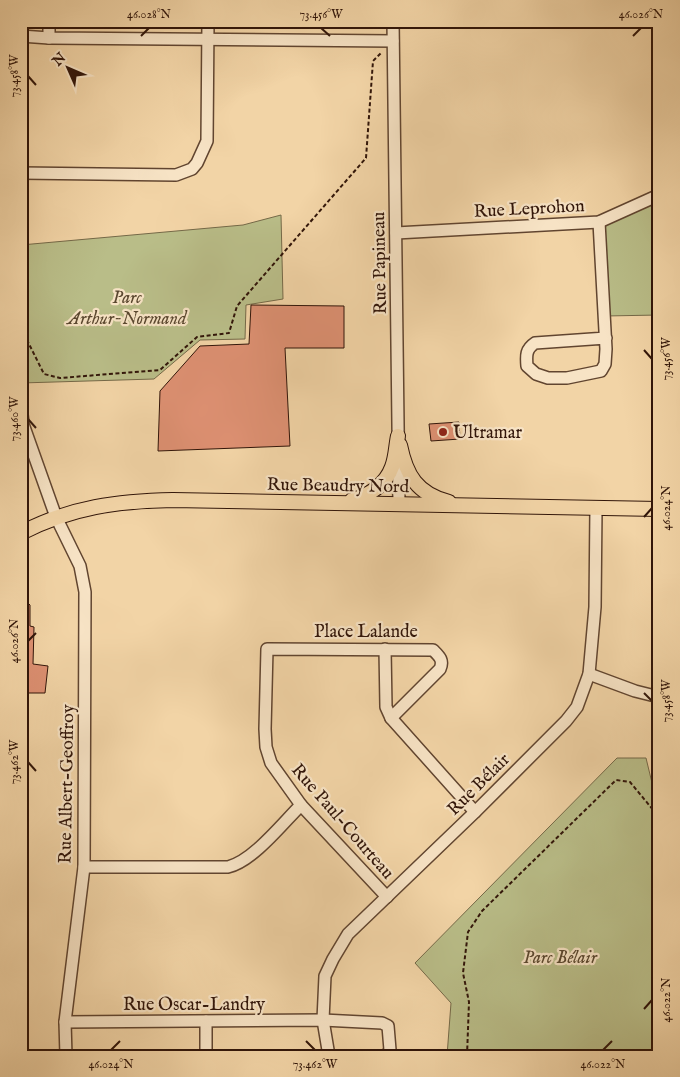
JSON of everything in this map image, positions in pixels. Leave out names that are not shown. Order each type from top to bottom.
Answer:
[{"type":"main road","points":[[322,503],[343,502],[369,494],[383,482],[392,467],[398,436]]},
{"type":"main road","points":[[398,436],[403,462],[409,476],[420,488],[437,499],[461,506]]},
{"type":"main road","name":"Rue Beaudry Nord","points":[[21,533],[56,518],[93,506],[133,501],[659,508]]},
{"type":"street","points":[[49,21],[49,38]]},
{"type":"street","points":[[21,172],[176,175],[192,169],[201,156],[207,141],[208,21]]},
{"type":"street","name":"Rue Papineau","points":[[394,21],[399,505]]},
{"type":"street","points":[[21,36],[49,38],[393,42]]},
{"type":"street","name":"Rue Leprohon","points":[[396,233],[598,222],[659,195]]},
{"type":"street","points":[[598,222],[606,338],[605,364],[601,371],[594,374],[567,378],[548,378],[536,374],[527,366],[526,353],[530,346],[535,343],[606,338]]},
{"type":"street","name":"Rue Albert-Geoffroy","points":[[21,405],[23,424],[56,518],[80,566],[85,592],[84,867],[65,1022],[66,1056]]},
{"type":"street","name":"Rue Bélair","points":[[329,1056],[323,1020],[325,976],[332,959],[348,934],[476,812],[566,721],[577,707],[589,674],[595,607],[596,508]]},
{"type":"street","name":"Place Lalande","points":[[266,648],[433,650],[441,657],[442,665],[431,680],[392,718]]},
{"type":"street","name":"Rue Paul-Courteau","points":[[266,648],[265,729],[266,747],[271,763],[301,805],[387,897]]},
{"type":"street","points":[[385,649],[386,707],[392,718],[476,812]]},
{"type":"street","points":[[589,674],[635,691],[659,697]]},
{"type":"street","points":[[84,867],[233,866],[243,862],[252,854],[301,805]]},
{"type":"street","name":"Rue Oscar-Landry","points":[[65,1022],[323,1020],[382,1023],[388,1026],[390,1050],[386,1056]]},
{"type":"street","points":[[206,1021],[206,1056]]},
{"type":"path","points":[[21,328],[44,374],[60,378],[160,370],[197,337],[229,333],[237,306],[366,158],[373,61],[393,42]]},
{"type":"path","points":[[467,1056],[469,1002],[463,973],[468,932],[482,911],[616,780],[630,782],[659,817]]},
{"type":"green space","points":[[659,195],[659,315],[605,316],[599,222]]},
{"type":"green space","name":"Parc Arthur-Normand","points":[[281,215],[283,299],[246,305],[245,339],[200,340],[154,379],[21,383],[21,245],[243,225]]},
{"type":"green space","name":"Parc Bélair","points":[[617,758],[646,758],[653,787],[659,796],[659,1056],[447,1056],[451,1003],[415,963]]},
{"type":"building","points":[[251,305],[344,306],[344,348],[285,348],[290,446],[158,451],[160,391],[200,346],[249,344]]},
{"type":"building","points":[[459,422],[460,439],[431,441],[429,424]]},
{"type":"building","points":[[21,596],[30,605],[30,626],[34,627],[33,664],[48,666],[45,693],[21,693]]},
{"type":"place","name":"Ultramar","points":[[443,432]]}]
